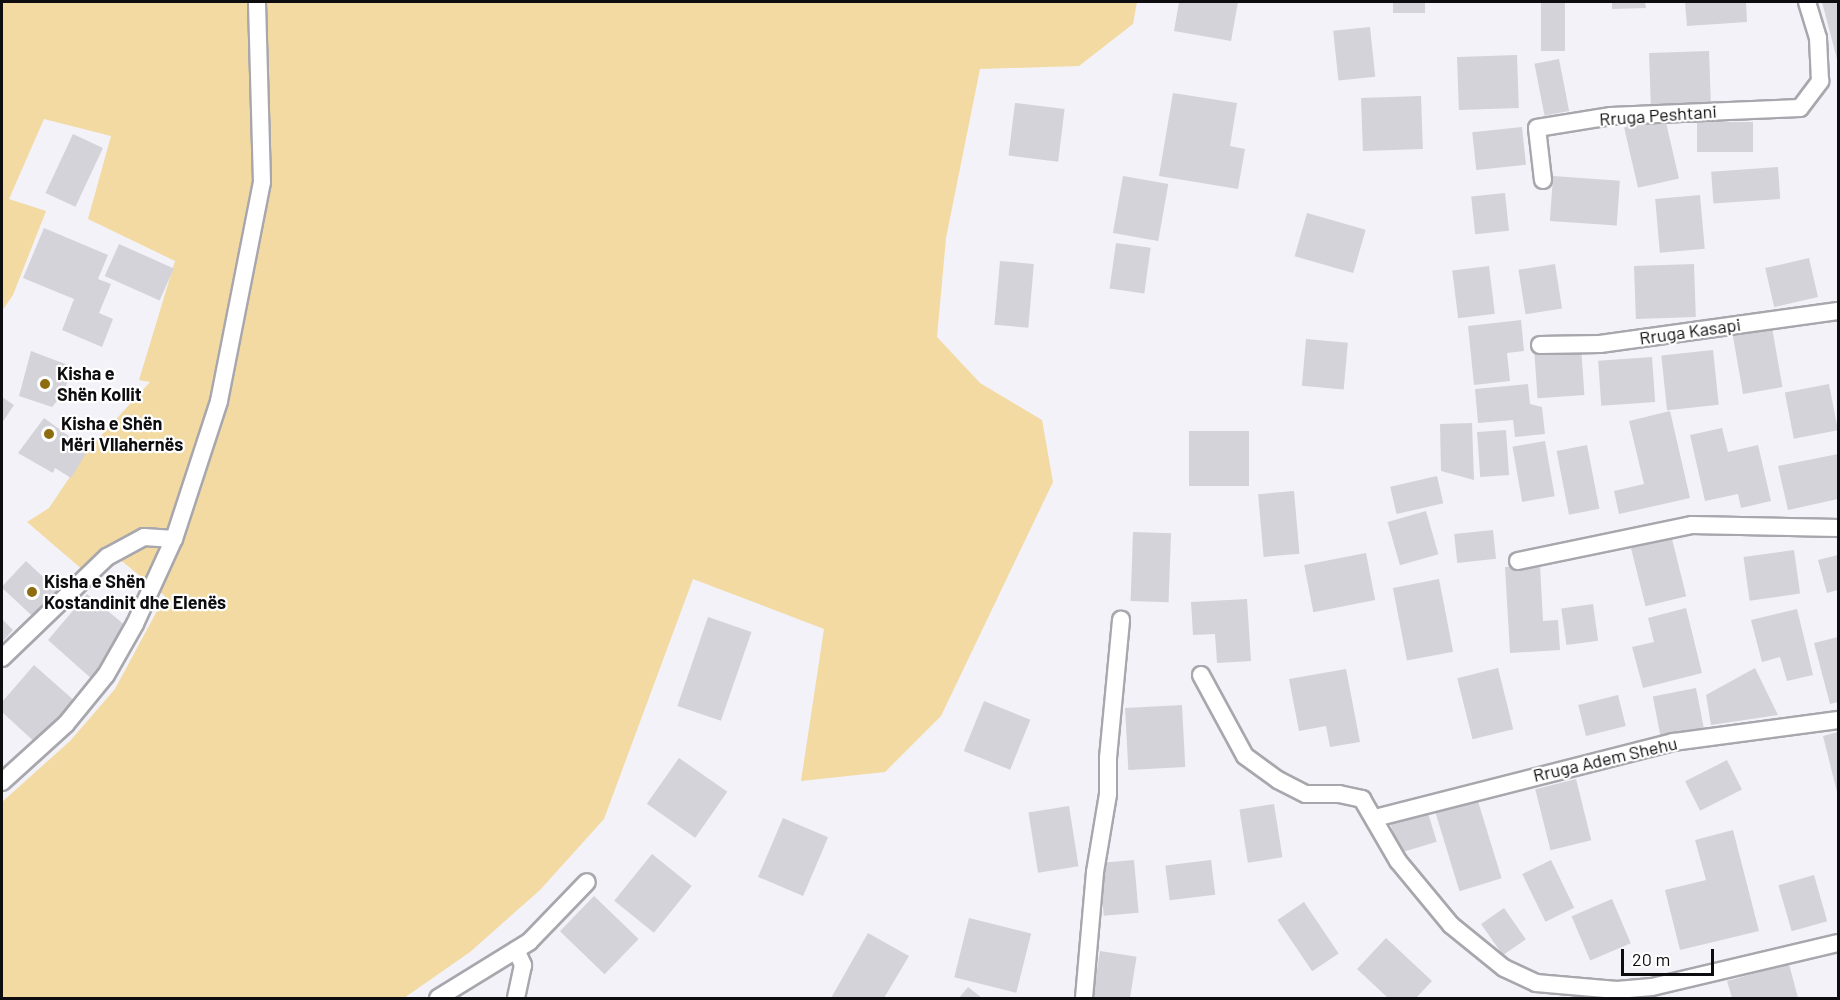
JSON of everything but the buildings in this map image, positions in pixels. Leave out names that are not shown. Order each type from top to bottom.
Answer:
[{"type":"lane","points":[[2,782],[66,724],[106,675],[156,582],[174,539],[219,401],[262,182],[257,2]]},
{"type":"lane","name":"Rruga Peshtani","points":[[1543,180],[1537,128],[1611,116],[1800,108],[1820,81],[1818,38],[1808,2]]},
{"type":"lane","name":"Rruga Kasapi","points":[[1540,345],[1600,344],[1839,311]]},
{"type":"lane","points":[[1518,561],[1692,525],[1839,528]]},
{"type":"lane","points":[[2,658],[107,557],[144,537],[174,539]]},
{"type":"lane","points":[[1084,999],[1095,872],[1108,794],[1108,758],[1121,620]]},
{"type":"lane","points":[[1201,675],[1245,756],[1278,780],[1306,794],[1339,794],[1362,799],[1398,861],[1451,925],[1504,968],[1536,983],[1617,990],[1652,987],[1839,943]]},
{"type":"lane","name":"Rruga Adem Shehu","points":[[1375,818],[1673,742],[1839,720]]},
{"type":"lane","points":[[438,999],[516,950],[587,882]]},
{"type":"lane","points":[[516,950],[523,965],[516,999]]},
{"type":"shaded area","points":[[2,2],[1137,2],[1133,24],[1079,66],[980,69],[946,238],[937,337],[980,383],[1042,420],[1053,482],[941,716],[885,772],[801,781],[824,629],[693,579],[604,819],[540,890],[470,952],[404,998],[2,998],[2,802],[70,741],[115,689],[165,596],[113,554],[91,577],[27,522],[49,508],[88,450],[150,382],[139,380],[175,261],[88,219],[111,136],[44,119],[9,199],[46,211],[13,295],[2,311]]},
{"type":"place","name":"Kisha e Shën Kollit","points":[[45,384]]},
{"type":"place","name":"Kisha e Shën Mëri Vllahernës","points":[[49,434]]},
{"type":"place","name":"Kisha e Shën Kostandinit dhe Elenës","points":[[32,592]]}]
